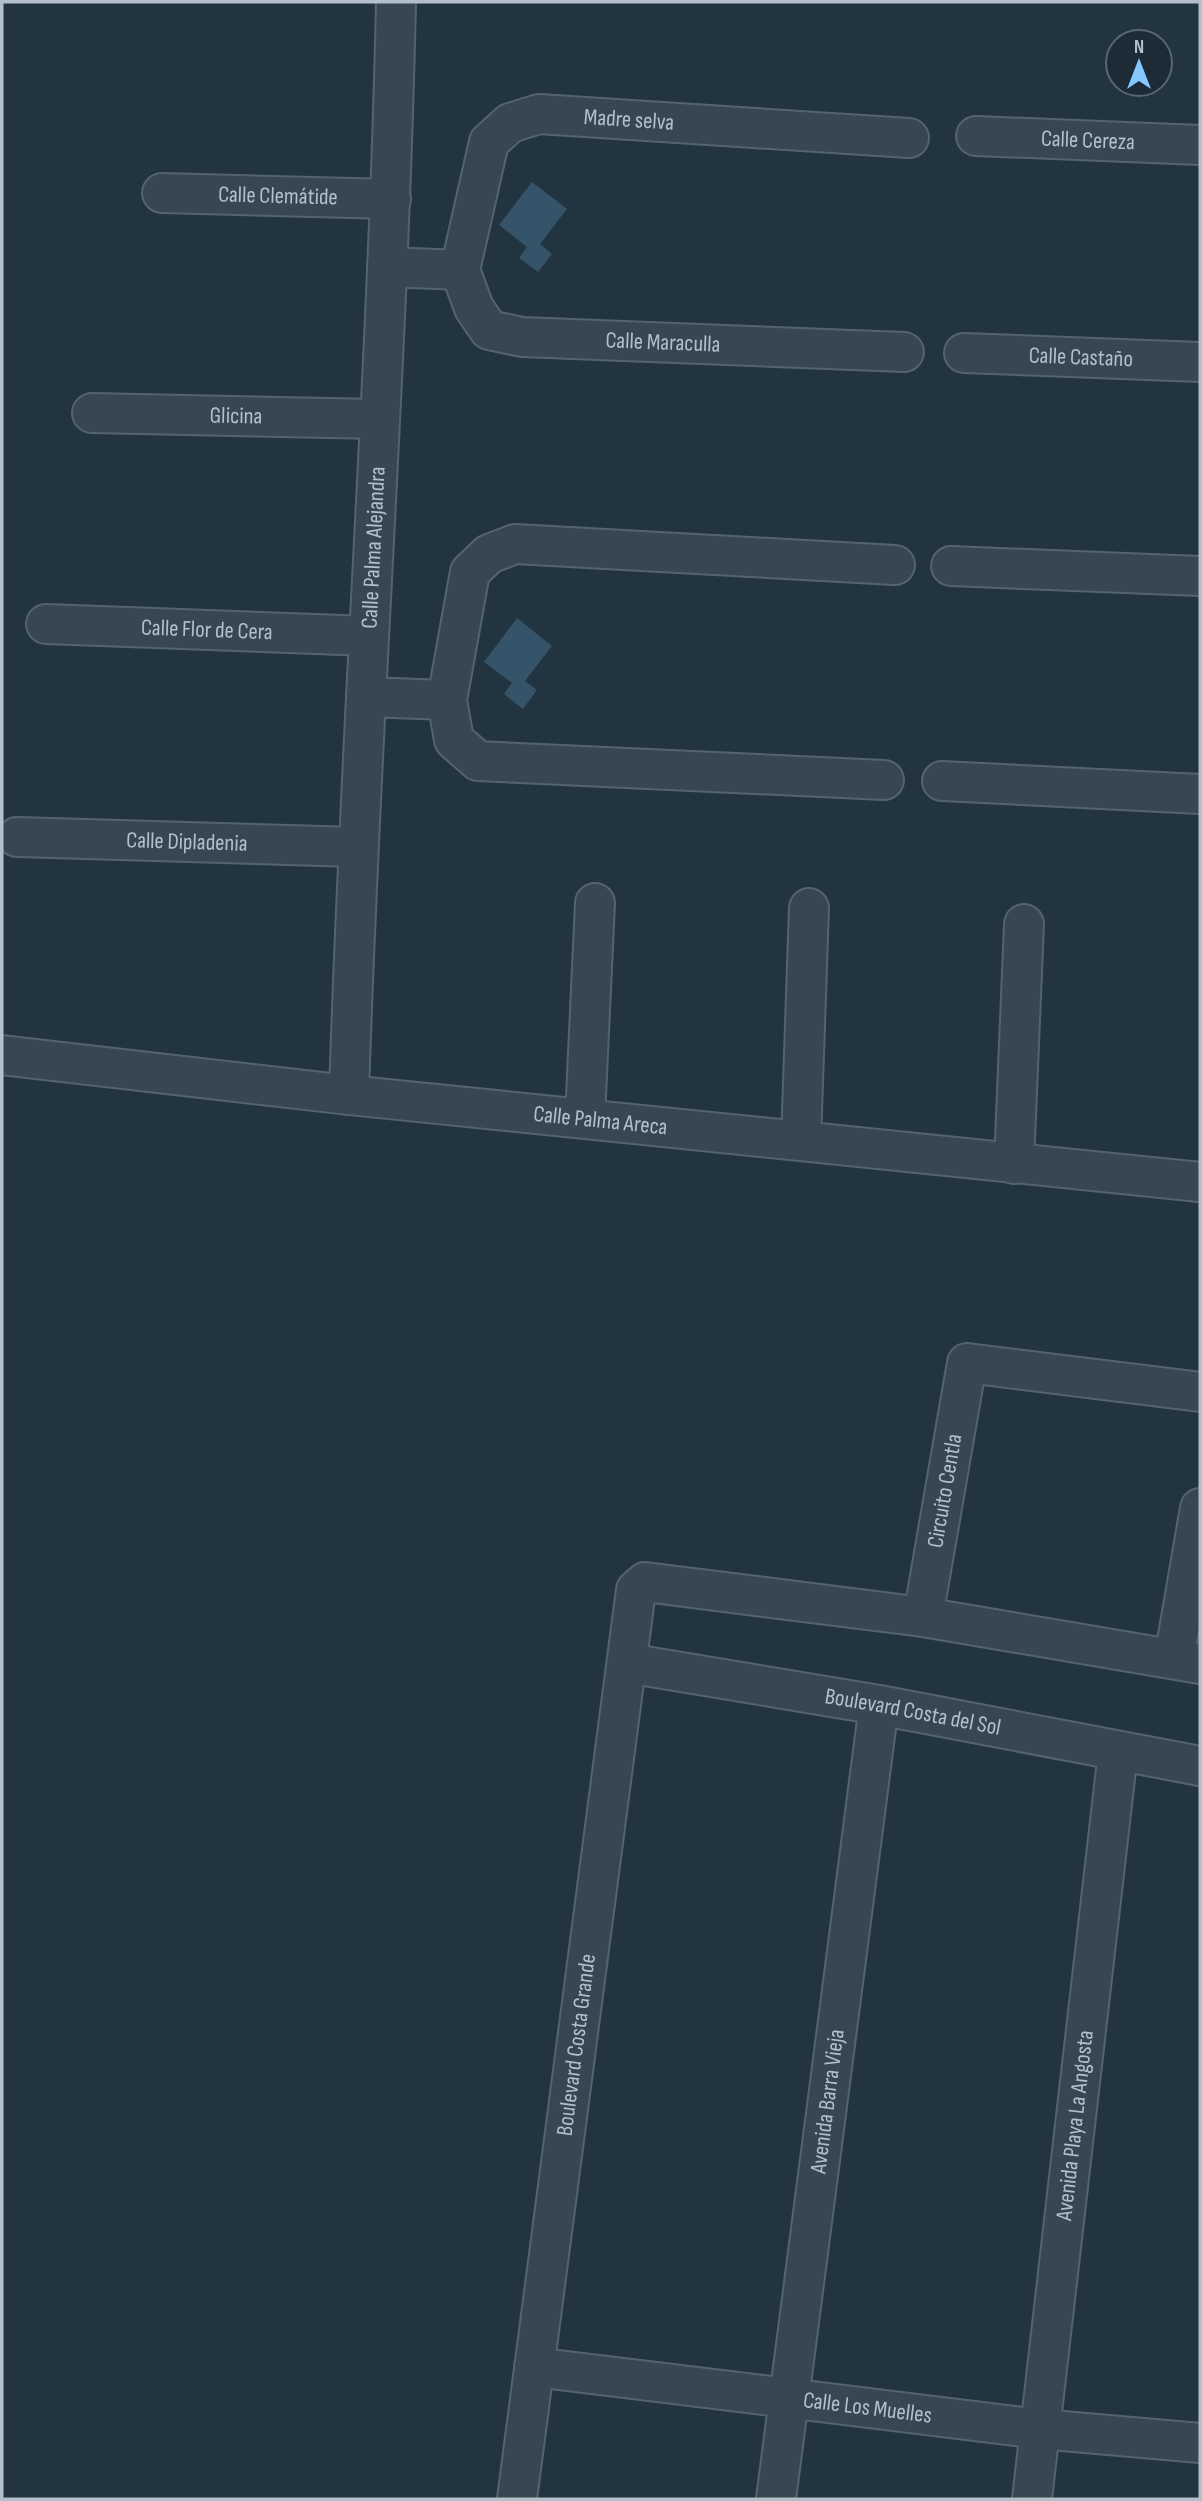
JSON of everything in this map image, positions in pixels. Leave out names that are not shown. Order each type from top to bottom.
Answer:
[{"type":"street","name":"Calle Palma Alejandra","points":[[349,1095],[356,847],[391,199],[396,2]]},
{"type":"street","name":"Madre selva","points":[[460,270],[489,142],[510,122],[539,114],[909,138]]},
{"type":"street","name":"Calle Cereza","points":[[976,136],[1200,145]]},
{"type":"street","name":"Calle Clemátide","points":[[162,193],[391,199]]},
{"type":"street","points":[[387,267],[460,270]]},
{"type":"street","name":"Calle Maraculla","points":[[460,270],[474,308],[489,330],[522,337],[904,352]]},
{"type":"street","name":"Calle Castaño","points":[[964,353],[1200,362]]},
{"type":"street","name":"Glicina","points":[[92,413],[379,419]]},
{"type":"street","points":[[884,780],[478,761],[454,740],[447,700],[470,572],[489,554],[514,544],[895,565]]},
{"type":"street","points":[[951,566],[1200,576]]},
{"type":"street","name":"Calle Flor de Cera","points":[[46,624],[369,636]]},
{"type":"street","points":[[366,697],[447,700]]},
{"type":"street","points":[[943,781],[1200,794]]},
{"type":"street","name":"Calle Dipladenia","points":[[17,837],[356,847]]},
{"type":"street","points":[[584,1118],[595,903]]},
{"type":"street","points":[[801,1141],[809,908]]},
{"type":"street","points":[[1014,1164],[1024,924]]},
{"type":"street","name":"Calle Palma Areca","points":[[2,1055],[349,1095],[1200,1182]]},
{"type":"street","name":"Circuito Centla","points":[[923,1617],[967,1363],[1200,1392]]},
{"type":"street","points":[[923,1617],[1187,1662],[1200,1508]]},
{"type":"street","name":"Boulevard Costa Grande","points":[[517,2499],[636,1590],[645,1581],[923,1617]]},
{"type":"street","name":"Boulevard Costa del Sol","points":[[627,1663],[878,1705],[1200,1766]]},
{"type":"street","name":"Avenida Barra Vieja","points":[[776,2499],[878,1705]]},
{"type":"street","name":"Avenida Playa La Angosta","points":[[1032,2499],[1118,1752]]},
{"type":"street","name":"Calle Los Muelles","points":[[534,2367],[1040,2430],[1200,2443]]},
{"type":"water","points":[[532,182],[567,209],[540,244],[552,254],[538,272],[519,258],[527,247],[499,225]]},
{"type":"water","points":[[517,618],[552,646],[525,681],[537,690],[523,709],[504,694],[512,683],[484,662]]}]
